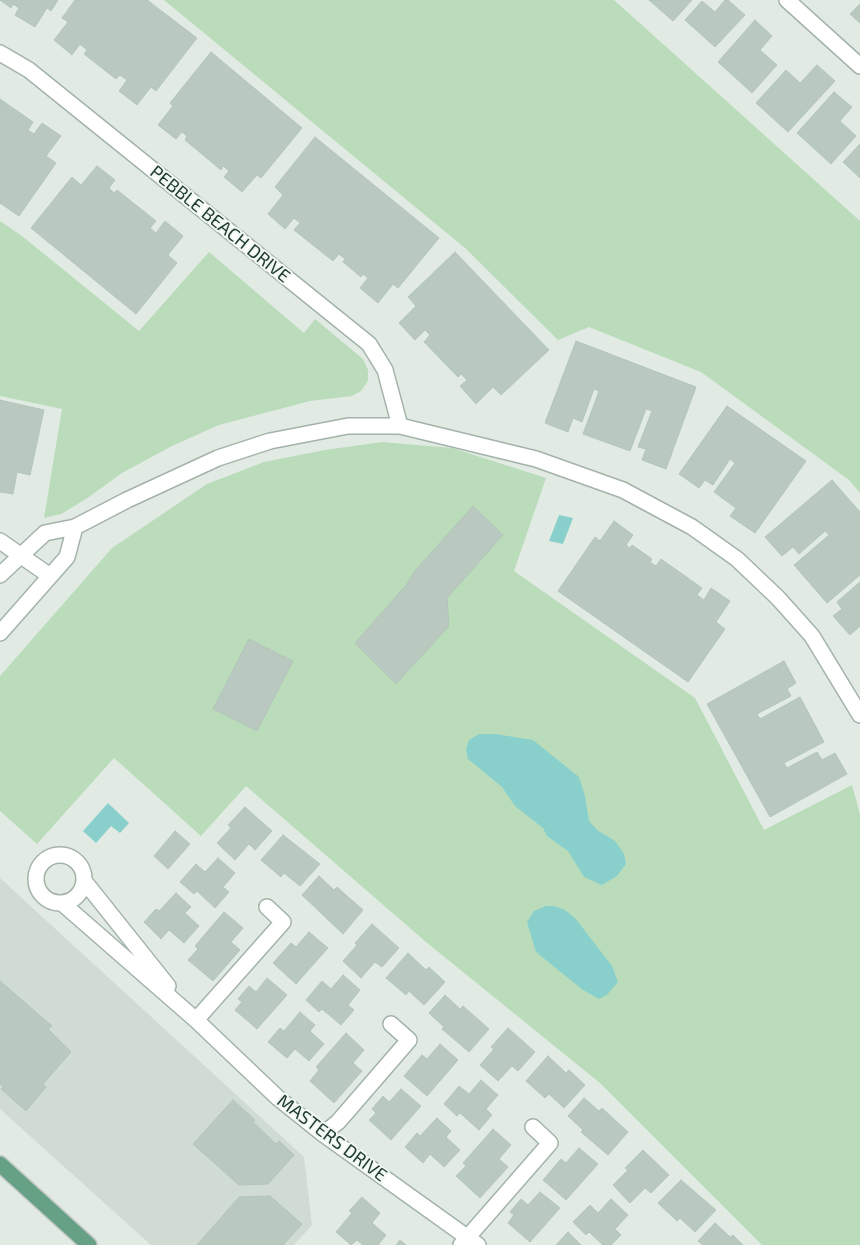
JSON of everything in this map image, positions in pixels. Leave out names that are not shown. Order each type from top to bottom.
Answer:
[{"type":"main road","points":[[0,1164],[88,1245]]},
{"type":"street","points":[[788,0],[860,66]]},
{"type":"street","name":"PEBBLE BEACH DRIVE","points":[[0,53],[29,70],[369,344],[385,370],[400,426]]},
{"type":"street","points":[[0,575],[45,533],[75,527],[127,500],[218,458],[270,441],[348,426],[400,426],[536,458],[623,490],[692,527],[737,558],[778,598],[812,636],[860,715]]},
{"type":"street","points":[[0,633],[67,557],[75,527]]},
{"type":"street","points":[[0,541],[50,576]]},
{"type":"street","name":"MASTERS DRIVE","points":[[196,1020],[85,882],[82,866],[76,860],[61,854],[46,859],[36,872],[38,888],[47,900],[62,903],[196,1020],[271,1092],[323,1134],[469,1242]]},
{"type":"street","points":[[62,903],[77,896],[85,882]]},
{"type":"street","points":[[196,1020],[283,922],[267,907]]},
{"type":"street","points":[[323,1134],[338,1122],[409,1040],[390,1024]]},
{"type":"street","points":[[469,1242],[550,1143],[533,1128]]},
{"type":"shaded area","points":[[0,878],[304,1157],[312,1225],[294,1245],[151,1245],[0,1109]]},
{"type":"green space","points":[[164,0],[614,0],[860,221],[860,493],[849,480],[701,372],[589,327],[558,340],[465,248]]},
{"type":"green space","points":[[0,221],[22,236],[139,331],[209,252],[304,333],[315,319],[363,359],[368,370],[368,381],[361,391],[352,396],[310,401],[219,425],[172,446],[122,473],[61,514],[44,518],[62,409],[0,396]]},
{"type":"green space","points":[[382,442],[452,448],[546,478],[514,571],[695,698],[764,830],[852,785],[860,814],[860,1245],[762,1245],[600,1083],[426,942],[246,786],[201,836],[114,758],[37,844],[0,811],[0,676],[112,548],[207,484],[264,462],[325,450]]},
{"type":"water","points":[[559,515],[573,518],[563,544],[549,541]]},
{"type":"water","points":[[479,734],[495,734],[533,740],[579,777],[585,796],[589,821],[597,830],[615,841],[624,854],[626,864],[617,876],[602,885],[584,877],[568,851],[547,836],[543,828],[515,806],[502,787],[468,759],[466,749],[469,740]]},
{"type":"water","points":[[108,803],[129,823],[120,833],[111,826],[96,843],[83,831]]},
{"type":"water","points":[[546,906],[554,906],[565,910],[575,918],[612,966],[618,982],[607,995],[599,999],[583,990],[536,952],[527,922],[534,911]]},
{"type":"building","points":[[0,0],[58,0],[51,11],[47,8],[35,27],[15,15],[19,8],[13,4],[11,8]]},
{"type":"building","points":[[75,0],[147,0],[197,38],[156,91],[151,87],[137,105],[119,91],[127,80],[120,75],[116,79],[84,54],[87,50],[80,44],[72,55],[54,40],[68,22],[62,18]]},
{"type":"building","points":[[649,0],[692,0],[673,21]]},
{"type":"building","points":[[725,0],[728,0],[745,15],[715,47],[685,20],[702,1],[715,12]]},
{"type":"building","points":[[860,4],[860,23],[850,14]]},
{"type":"building","points":[[755,20],[772,36],[760,50],[777,65],[752,93],[718,62]]},
{"type":"building","points":[[211,52],[302,128],[261,178],[257,175],[242,192],[224,177],[229,171],[223,166],[221,170],[185,140],[187,136],[182,132],[176,139],[158,125],[173,106],[170,103]]},
{"type":"building","points":[[817,65],[835,81],[788,132],[756,103],[786,70],[800,83]]},
{"type":"building","points":[[834,92],[852,107],[840,121],[856,136],[831,164],[797,133]]},
{"type":"building","points":[[0,99],[33,122],[28,130],[34,134],[42,123],[61,136],[46,156],[56,163],[19,216],[0,203]]},
{"type":"building","points":[[315,137],[439,238],[398,288],[393,284],[378,303],[360,288],[368,278],[363,274],[361,277],[343,262],[345,259],[339,254],[333,261],[294,230],[300,223],[294,218],[285,229],[268,214],[283,195],[275,187]]},
{"type":"building","points":[[860,144],[860,178],[843,162]]},
{"type":"building","points":[[97,166],[115,180],[109,188],[114,193],[117,190],[156,221],[150,228],[156,233],[165,221],[183,236],[168,255],[177,263],[136,314],[31,228],[72,177],[81,185]]},
{"type":"building","points":[[455,252],[549,350],[501,395],[493,387],[476,404],[460,386],[467,380],[461,374],[458,377],[424,342],[430,335],[425,330],[415,340],[399,323],[416,306],[408,297]]},
{"type":"building","points":[[576,341],[696,387],[666,469],[642,460],[646,449],[638,447],[652,411],[646,409],[630,451],[583,434],[599,391],[594,389],[582,422],[573,418],[568,432],[545,423]]},
{"type":"building","points":[[0,400],[44,410],[30,475],[17,472],[13,494],[0,492]]},
{"type":"building","points":[[727,406],[806,461],[755,533],[730,516],[736,508],[714,492],[735,463],[730,459],[713,485],[705,480],[699,488],[679,474]]},
{"type":"building","points":[[832,480],[860,512],[860,575],[827,603],[794,565],[829,535],[825,531],[799,554],[793,547],[782,556],[765,537]]},
{"type":"building","points":[[473,506],[503,535],[447,598],[449,626],[396,684],[355,643],[407,584],[414,572]]},
{"type":"building","points":[[614,521],[633,535],[626,545],[630,548],[632,545],[652,559],[650,562],[656,566],[661,559],[702,588],[697,595],[704,600],[711,588],[730,601],[716,622],[725,629],[688,682],[558,591],[595,537],[600,541]]},
{"type":"building","points":[[860,582],[860,626],[850,635],[833,616],[842,609],[837,602]]},
{"type":"building","points":[[249,639],[293,661],[257,731],[213,709]]},
{"type":"building","points":[[784,661],[796,683],[787,689],[791,696],[757,714],[760,719],[800,697],[824,742],[784,763],[787,768],[817,752],[822,760],[835,753],[847,774],[770,817],[707,704]]},
{"type":"building","points":[[245,807],[272,831],[255,850],[249,844],[235,860],[217,843],[231,828],[228,825]]},
{"type":"building","points":[[175,831],[190,844],[168,869],[154,856]]},
{"type":"building","points":[[283,835],[320,864],[300,886],[284,873],[281,877],[261,860]]},
{"type":"building","points":[[218,858],[235,873],[223,887],[229,892],[215,908],[197,891],[194,894],[180,882],[196,864],[205,872]]},
{"type":"building","points":[[319,876],[334,890],[337,887],[363,910],[343,934],[302,895]]},
{"type":"building","points":[[176,893],[191,907],[185,913],[199,926],[184,943],[169,930],[161,939],[144,922],[156,909],[159,911]]},
{"type":"building","points":[[224,912],[243,928],[231,942],[240,950],[213,981],[188,960],[198,949],[195,946]]},
{"type":"building","points":[[372,924],[399,948],[382,967],[375,962],[361,978],[343,961],[357,945],[355,943]]},
{"type":"building","points":[[309,932],[328,948],[296,984],[273,963],[291,943],[296,947]]},
{"type":"building","points":[[408,953],[426,970],[429,967],[445,982],[424,1005],[409,991],[406,995],[386,978]]},
{"type":"building","points":[[343,975],[360,990],[348,1005],[354,1010],[341,1025],[322,1009],[319,1012],[306,1000],[322,981],[331,989]]},
{"type":"building","points":[[267,978],[287,995],[257,1029],[235,1010],[242,1002],[238,999],[249,986],[256,992]]},
{"type":"building","points":[[0,981],[52,1026],[48,1029],[71,1052],[43,1084],[46,1087],[26,1111],[1,1089],[4,1087],[0,1084]]},
{"type":"building","points":[[445,995],[460,1009],[463,1006],[489,1029],[469,1052],[442,1029],[444,1027],[429,1013]]},
{"type":"building","points":[[300,1012],[315,1025],[310,1031],[324,1044],[309,1061],[295,1049],[287,1058],[268,1042],[280,1028],[284,1031]]},
{"type":"building","points":[[508,1028],[535,1052],[518,1071],[512,1066],[498,1081],[480,1065],[494,1049],[491,1047]]},
{"type":"building","points":[[346,1033],[364,1050],[353,1063],[362,1071],[334,1103],[310,1081],[319,1070],[316,1067]]},
{"type":"building","points":[[440,1044],[458,1060],[427,1096],[404,1076],[422,1055],[427,1059]]},
{"type":"building","points":[[548,1056],[566,1073],[569,1070],[585,1085],[564,1108],[549,1094],[545,1098],[526,1081]]},
{"type":"building","points":[[481,1080],[498,1095],[486,1109],[492,1115],[479,1130],[460,1113],[457,1116],[444,1104],[459,1086],[469,1094]]},
{"type":"building","points":[[401,1089],[421,1106],[391,1140],[369,1120],[376,1113],[372,1109],[383,1096],[389,1102]]},
{"type":"building","points":[[584,1098],[599,1111],[602,1108],[628,1132],[608,1155],[581,1132],[583,1130],[568,1116]]},
{"type":"building","points":[[233,1100],[255,1120],[253,1122],[276,1144],[279,1141],[294,1155],[268,1184],[239,1185],[193,1144]]},
{"type":"building","points":[[437,1118],[451,1131],[446,1137],[460,1150],[444,1167],[430,1154],[423,1163],[405,1147],[417,1133],[420,1136]]},
{"type":"building","points":[[493,1129],[511,1145],[499,1159],[508,1167],[480,1198],[456,1176],[466,1166],[463,1163]]},
{"type":"building","points":[[579,1148],[598,1164],[566,1200],[543,1180],[561,1159],[566,1163]]},
{"type":"building","points":[[643,1150],[669,1175],[651,1193],[645,1188],[630,1203],[613,1185],[628,1170],[625,1168]]},
{"type":"building","points":[[681,1180],[716,1210],[695,1232],[680,1218],[677,1221],[658,1203]]},
{"type":"building","points":[[540,1192],[560,1208],[530,1242],[508,1223],[514,1215],[510,1212],[521,1199],[528,1205]]},
{"type":"building","points":[[270,1196],[302,1224],[283,1245],[197,1245],[239,1197]]},
{"type":"building","points":[[362,1197],[380,1213],[372,1223],[386,1235],[378,1245],[363,1245],[357,1240],[351,1245],[336,1232],[352,1213],[349,1211]]},
{"type":"building","points":[[611,1199],[628,1215],[615,1229],[621,1235],[611,1245],[603,1245],[589,1232],[586,1235],[573,1222],[590,1205],[598,1213]]},
{"type":"building","points":[[715,1223],[730,1237],[733,1235],[743,1245],[703,1245],[698,1241]]},
{"type":"building","points":[[568,1232],[581,1245],[556,1245]]},
{"type":"building","points":[[400,1240],[406,1245],[396,1245]]}]
